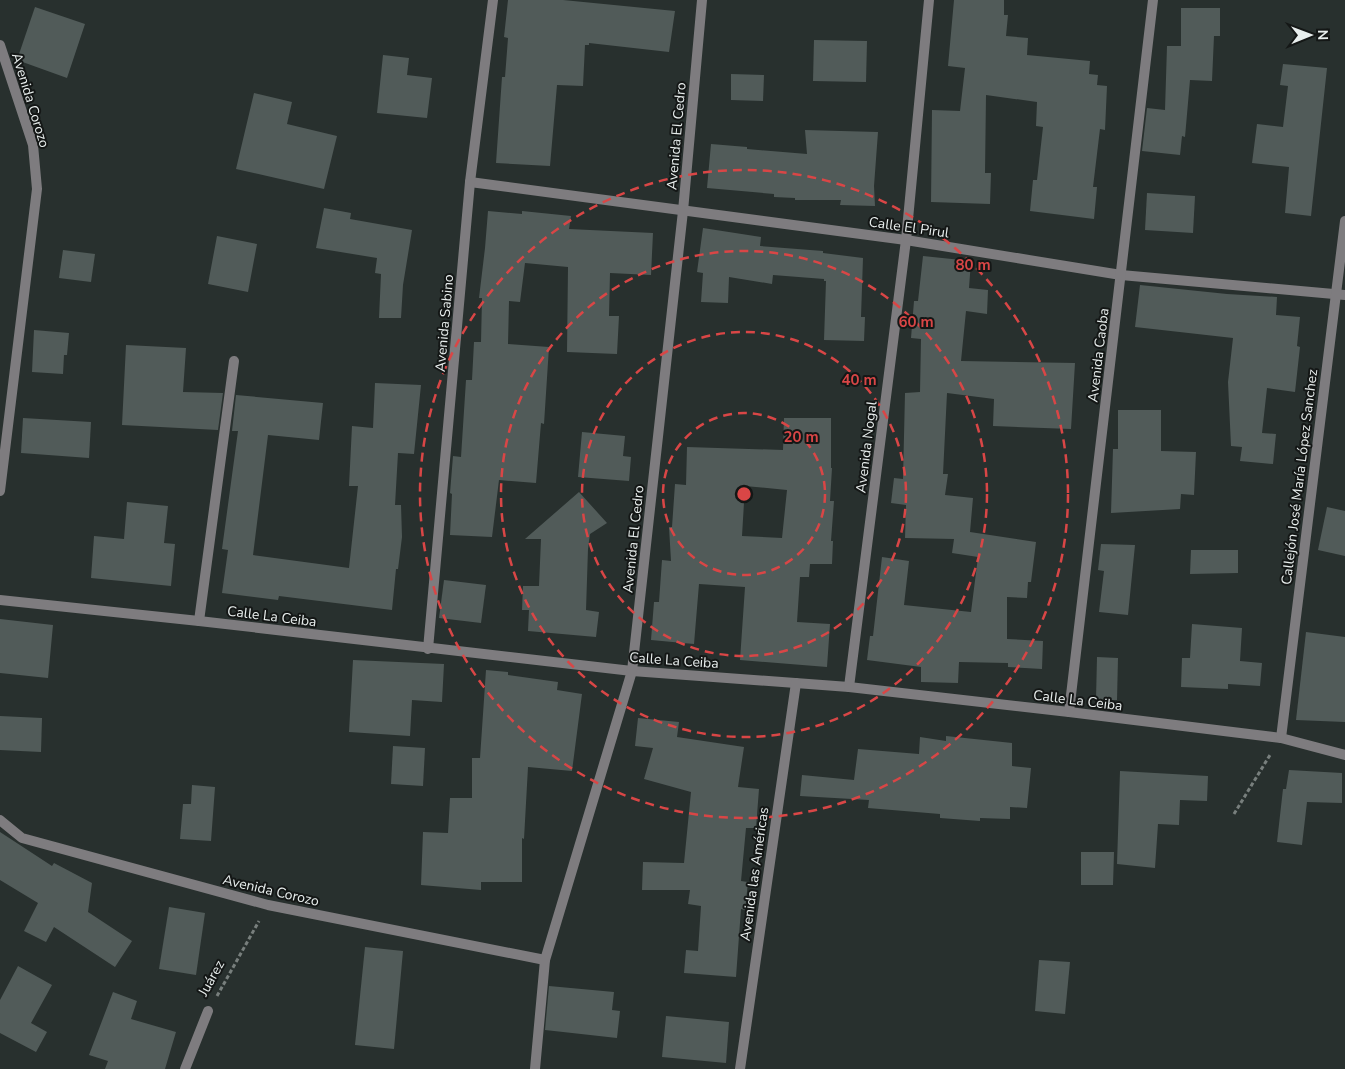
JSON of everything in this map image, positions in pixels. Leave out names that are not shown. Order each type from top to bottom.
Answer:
[{"type":"street","name":"Avenida Sabino","points":[[428,649],[470,182],[493,0]]},
{"type":"street","name":"Avenida El Cedro","points":[[535,1069],[545,960],[632,671],[683,211],[702,0]]},
{"type":"street","name":"Avenida Nogal","points":[[849,688],[906,240],[929,0]]},
{"type":"street","name":"Avenida Caoba","points":[[1069,712],[1153,0]]},
{"type":"street","name":"Avenida Corozo","points":[[0,45],[33,145],[37,189],[0,492]]},
{"type":"street","name":"Calle El Pirul","points":[[470,182],[906,240],[1121,275],[1340,295]]},
{"type":"street","name":"Callejón José María López Sanchez","points":[[1281,738],[1340,295],[1345,220]]},
{"type":"street","points":[[199,621],[234,361]]},
{"type":"street","name":"Calle La Ceiba","points":[[0,600],[632,671],[796,683],[1069,712],[1281,738],[1345,755]]},
{"type":"street","name":"Avenida las Américas","points":[[740,1069],[796,683]]},
{"type":"street","name":"Avenida Corozo","points":[[0,820],[22,838],[268,905],[545,960]]},
{"type":"street","name":"Juárez","points":[[185,1069],[208,1012]]},
{"type":"path","points":[[1234,814],[1281,738]]},
{"type":"path","name":"Juárez","points":[[208,1012],[268,905]]},
{"type":"building","points":[[508,0],[563,0],[675,11],[669,52],[589,43],[589,45],[585,45],[583,86],[557,85],[550,166],[496,163],[502,77],[505,77],[508,38],[504,37]]},
{"type":"building","points":[[954,0],[1004,0],[1004,15],[1008,15],[1006,36],[1028,38],[1027,55],[1090,61],[1089,74],[1098,75],[1097,85],[1107,86],[1105,130],[1100,129],[1093,187],[1097,187],[1094,219],[1030,211],[1033,180],[1037,180],[1043,127],[1036,126],[1037,102],[986,95],[985,173],[991,173],[990,204],[931,202],[932,110],[960,111],[965,68],[948,66]]},
{"type":"building","points":[[35,7],[85,24],[67,78],[17,60]]},
{"type":"building","points":[[1181,8],[1220,8],[1220,36],[1214,36],[1212,81],[1190,80],[1185,137],[1182,136],[1180,155],[1142,151],[1147,108],[1165,110],[1167,46],[1181,46]]},
{"type":"building","points":[[814,40],[867,41],[866,82],[813,81]]},
{"type":"building","points":[[383,55],[409,58],[407,75],[432,78],[427,118],[377,113]]},
{"type":"building","points":[[1283,64],[1327,68],[1311,216],[1285,213],[1289,167],[1252,163],[1257,124],[1283,127],[1288,86],[1280,85]]},
{"type":"building","points":[[731,74],[764,75],[763,101],[731,100]]},
{"type":"building","points":[[254,93],[292,102],[287,124],[337,136],[324,189],[236,169]]},
{"type":"building","points":[[805,130],[878,132],[874,186],[875,206],[840,205],[841,200],[795,200],[795,198],[774,197],[774,194],[707,188],[711,144],[807,154]]},
{"type":"building","points":[[1147,193],[1195,196],[1193,233],[1145,230]]},
{"type":"building","points":[[324,208],[351,213],[350,219],[412,230],[403,285],[401,318],[379,318],[381,274],[375,273],[377,258],[316,248]]},
{"type":"building","points":[[488,211],[522,214],[522,211],[571,216],[569,229],[653,233],[651,275],[610,273],[609,316],[619,316],[617,354],[567,352],[568,267],[525,263],[520,302],[509,301],[508,344],[549,347],[544,424],[541,423],[536,483],[499,480],[492,537],[450,535],[452,494],[450,493],[453,456],[461,457],[466,380],[472,380],[474,342],[481,342],[482,298],[479,298]]},
{"type":"building","points":[[703,228],[761,237],[760,246],[823,251],[823,253],[863,258],[861,317],[865,317],[864,341],[824,340],[826,281],[824,279],[773,275],[772,284],[729,277],[728,303],[701,302],[703,273],[697,272]]},
{"type":"building","points":[[217,236],[257,244],[248,292],[208,284]]},
{"type":"building","points":[[63,250],[95,254],[91,282],[59,278]]},
{"type":"building","points":[[923,256],[971,261],[969,288],[988,290],[987,314],[966,311],[961,361],[1075,363],[1071,429],[993,426],[994,399],[947,393],[943,474],[948,474],[945,495],[973,498],[970,532],[1036,542],[1031,582],[1028,582],[1027,598],[1007,597],[1007,639],[1043,641],[1042,669],[1008,667],[1008,663],[959,662],[958,683],[921,682],[921,667],[867,660],[870,636],[873,636],[882,557],[909,561],[904,605],[971,612],[978,557],[952,553],[954,539],[905,538],[906,505],[891,503],[894,478],[903,479],[905,393],[920,392],[921,339],[911,338],[914,301],[918,301]]},
{"type":"building","points":[[1140,285],[1277,297],[1276,315],[1300,317],[1297,346],[1300,347],[1295,392],[1267,388],[1262,433],[1276,434],[1273,464],[1240,461],[1242,447],[1231,446],[1228,382],[1233,338],[1135,327]]},
{"type":"building","points":[[34,330],[69,333],[67,355],[64,355],[63,374],[32,372]]},
{"type":"building","points":[[126,345],[186,348],[183,392],[223,393],[218,430],[122,425]]},
{"type":"building","points":[[375,383],[421,385],[414,454],[398,453],[395,505],[401,505],[402,537],[398,569],[396,569],[392,610],[279,596],[278,600],[222,593],[228,550],[222,549],[238,431],[232,431],[236,395],[323,403],[319,440],[268,435],[253,555],[349,568],[358,486],[349,486],[352,426],[373,428]]},
{"type":"building","points":[[1118,410],[1161,410],[1161,451],[1196,452],[1194,495],[1181,494],[1180,509],[1111,513],[1113,449],[1118,449]]},
{"type":"building","points":[[23,418],[91,422],[89,458],[21,453]]},
{"type":"building","points":[[784,418],[831,418],[832,468],[830,501],[834,501],[831,541],[833,541],[832,564],[810,564],[809,577],[800,577],[797,622],[830,624],[827,667],[740,660],[745,587],[699,584],[694,644],[651,640],[654,602],[659,602],[662,560],[671,561],[669,527],[672,527],[675,484],[686,485],[687,447],[783,450]],"holes":[[[745,486],[787,490],[782,538],[742,536]]]},
{"type":"building","points":[[582,432],[625,436],[623,456],[631,457],[629,481],[578,477]]},
{"type":"building","points":[[579,492],[607,523],[590,534],[588,549],[586,610],[599,612],[596,637],[528,631],[529,610],[522,610],[523,586],[539,586],[541,539],[525,539]]},
{"type":"building","points":[[127,502],[168,506],[164,543],[175,544],[171,586],[91,578],[94,536],[124,539]]},
{"type":"building","points":[[1327,507],[1345,511],[1345,556],[1318,550]]},
{"type":"building","points":[[1101,544],[1135,545],[1128,615],[1099,612],[1104,571],[1098,570]]},
{"type":"building","points":[[1191,550],[1238,550],[1238,573],[1190,574]]},
{"type":"building","points":[[444,580],[486,585],[481,623],[439,618]]},
{"type":"building","points":[[0,619],[53,625],[48,678],[0,673]]},
{"type":"building","points":[[1192,624],[1242,628],[1240,661],[1262,663],[1260,686],[1228,684],[1228,689],[1181,687],[1182,658],[1190,658]]},
{"type":"building","points":[[1306,632],[1345,637],[1345,722],[1296,720]]},
{"type":"building","points":[[1097,657],[1118,658],[1117,700],[1096,700]]},
{"type":"building","points":[[353,660],[444,664],[442,702],[412,700],[410,736],[349,732]]},
{"type":"building","points":[[486,670],[508,672],[508,675],[558,682],[557,690],[582,694],[572,771],[528,767],[524,839],[522,838],[522,882],[481,882],[481,890],[421,885],[423,832],[448,833],[450,798],[472,798],[472,758],[480,758]]},
{"type":"building","points":[[0,716],[42,718],[41,752],[0,750]]},
{"type":"building","points":[[638,718],[679,722],[677,737],[744,747],[738,787],[759,789],[756,828],[746,828],[741,881],[748,882],[745,910],[741,909],[736,977],[684,973],[686,950],[698,951],[701,906],[688,904],[690,890],[642,890],[643,862],[684,863],[691,792],[644,779],[653,748],[635,746]]},
{"type":"building","points":[[946,736],[1012,743],[1012,766],[1031,768],[1027,808],[1010,807],[1010,819],[980,818],[980,821],[940,818],[940,814],[868,808],[869,800],[800,796],[802,775],[854,780],[858,749],[919,754],[920,737],[946,741]]},
{"type":"building","points":[[393,746],[425,748],[423,786],[391,784]]},
{"type":"building","points":[[1289,770],[1342,773],[1342,803],[1307,802],[1302,845],[1277,842],[1283,789],[1286,789]]},
{"type":"building","points":[[1120,771],[1208,776],[1207,801],[1180,800],[1179,825],[1158,824],[1155,868],[1117,864]]},
{"type":"building","points":[[192,785],[215,787],[211,841],[180,839],[183,804],[191,804]]},
{"type":"building","points":[[0,832],[52,866],[54,863],[92,883],[88,912],[132,941],[115,967],[54,927],[46,942],[24,931],[38,903],[0,880]]},
{"type":"building","points":[[1081,852],[1114,852],[1113,885],[1081,885]]},
{"type":"building","points":[[169,907],[205,913],[196,975],[159,969]]},
{"type":"building","points":[[365,947],[403,951],[394,1049],[355,1045]]},
{"type":"building","points":[[1039,960],[1070,962],[1065,1014],[1035,1011]]},
{"type":"building","points":[[18,966],[52,985],[31,1023],[47,1032],[36,1052],[0,1033],[0,1000]]},
{"type":"building","points":[[549,986],[614,992],[612,1010],[620,1011],[617,1038],[545,1030]]},
{"type":"building","points":[[113,992],[137,1001],[131,1019],[176,1032],[165,1069],[105,1069],[108,1061],[89,1055]]},
{"type":"building","points":[[666,1016],[729,1022],[726,1063],[662,1057]]}]
